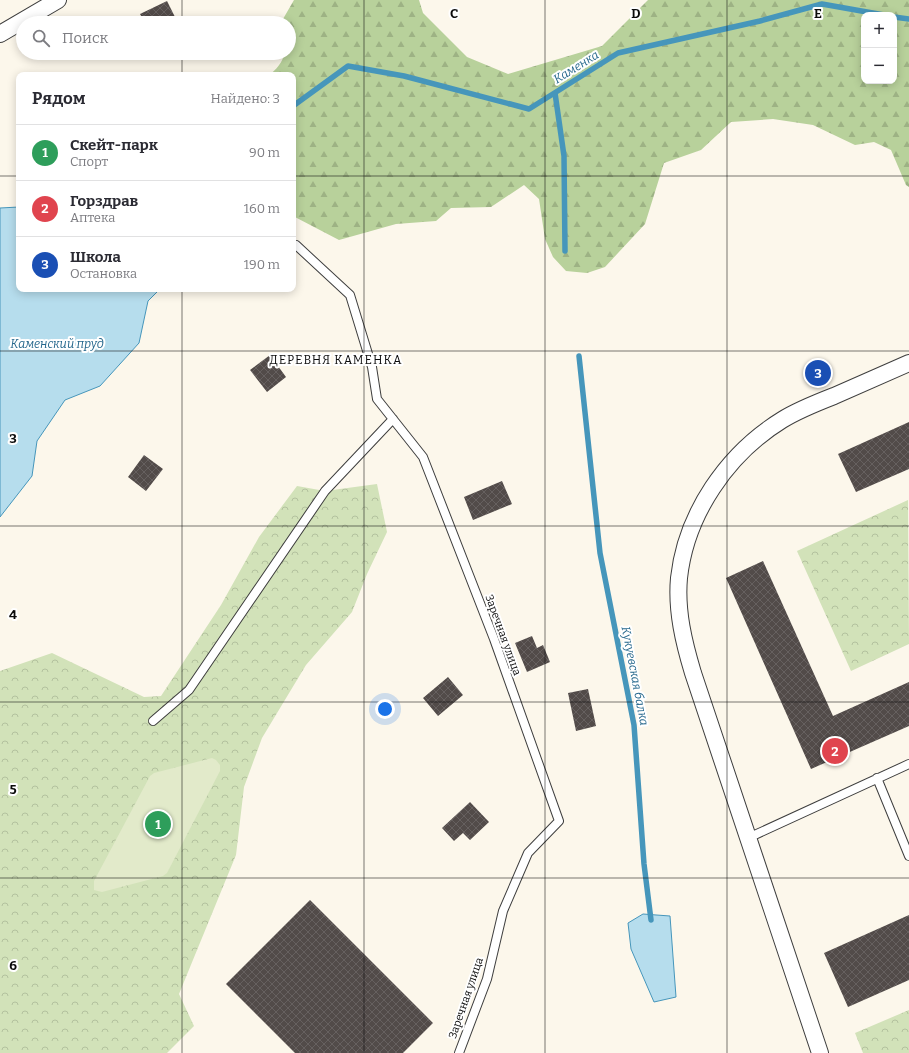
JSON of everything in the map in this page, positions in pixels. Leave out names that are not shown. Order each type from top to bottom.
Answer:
[{"type":"street","points":[[31,16],[58,0]]},
{"type":"street","points":[[0,34],[16,25]]},
{"type":"street","points":[[820,1053],[683,641],[679,614],[679,579],[684,550],[693,523],[708,495],[725,470],[745,448],[781,421],[803,409],[909,363]]},
{"type":"lane","name":"Заречная улица","points":[[296,245],[350,295],[372,367],[377,399],[423,457],[494,639],[558,821],[528,853],[503,911],[487,979],[459,1053]]},
{"type":"lane","points":[[154,721],[189,690],[325,491],[393,419]]},
{"type":"lane","points":[[748,838],[909,764]]},
{"type":"lane","points":[[877,778],[909,856]]},
{"type":"green space","points":[[294,0],[419,0],[423,13],[467,57],[508,74],[602,46],[648,0],[909,0],[909,187],[906,185],[891,150],[874,142],[855,145],[813,125],[773,119],[731,122],[701,150],[664,163],[645,224],[605,267],[587,273],[566,271],[553,257],[545,239],[539,199],[524,185],[491,207],[451,208],[436,221],[396,224],[339,240],[296,218],[296,72],[273,72],[279,66],[282,60],[296,60],[296,16],[285,16]]},
{"type":"green space","points":[[377,484],[387,532],[367,574],[352,612],[306,665],[262,738],[244,787],[236,855],[179,994],[194,1026],[167,1053],[0,1053],[0,671],[52,653],[144,697],[161,696],[221,605],[259,537],[297,486],[325,491]]},
{"type":"green space","points":[[908,500],[909,644],[851,671],[797,551]]},
{"type":"green space","points":[[212,758],[220,765],[220,771],[167,873],[163,876],[102,892],[94,890],[94,881],[150,776],[154,773]]},
{"type":"green space","points":[[909,1010],[909,1053],[863,1053],[855,1033]]},
{"type":"water","name":"Каменский пруд","points":[[16,207],[16,292],[157,292],[148,301],[139,343],[100,386],[65,400],[37,441],[32,476],[0,517],[0,208]]},
{"type":"water","points":[[643,914],[670,916],[676,997],[654,1002],[631,949],[628,923]]},
{"type":"building","points":[[167,1],[174,16],[141,16],[140,14]]},
{"type":"building","points":[[270,355],[286,377],[267,392],[250,370]]},
{"type":"building","points":[[909,422],[909,469],[856,492],[838,454]]},
{"type":"building","points":[[144,455],[163,469],[146,491],[128,477]]},
{"type":"building","points":[[502,481],[512,504],[473,520],[464,497]]},
{"type":"building","points":[[763,561],[833,716],[909,682],[909,726],[811,769],[726,578]]},
{"type":"building","points":[[532,636],[537,648],[543,645],[550,662],[527,672],[515,643]]},
{"type":"building","points":[[448,677],[463,695],[438,716],[423,698]]},
{"type":"building","points":[[588,689],[596,726],[576,731],[568,693]]},
{"type":"building","points":[[470,802],[489,822],[470,840],[463,833],[454,841],[442,828]]},
{"type":"building","points":[[310,900],[433,1023],[403,1053],[295,1053],[226,984]]},
{"type":"building","points":[[909,915],[909,980],[848,1007],[824,953]]},
{"type":"waterway","name":"Каменка","points":[[296,104],[348,66],[404,76],[529,109],[618,53],[760,21],[822,4],[867,12]]},
{"type":"waterway","name":"Каменка","points":[[897,17],[909,19]]},
{"type":"waterway","name":"Кукуевская балка","points":[[555,93],[564,156],[565,251]]},
{"type":"waterway","name":"Кукуевская балка","points":[[579,356],[600,553],[634,725],[644,864],[651,920]]},
{"type":"place","name":"Школа","points":[[818,373]]},
{"type":"place","name":"Горздрав","points":[[835,751]]},
{"type":"place","name":"Скейт-парк","points":[[158,824]]},
{"type":"district","name":"ДЕРЕВНЯ КАМЕНКА","points":[[336,360]]}]
